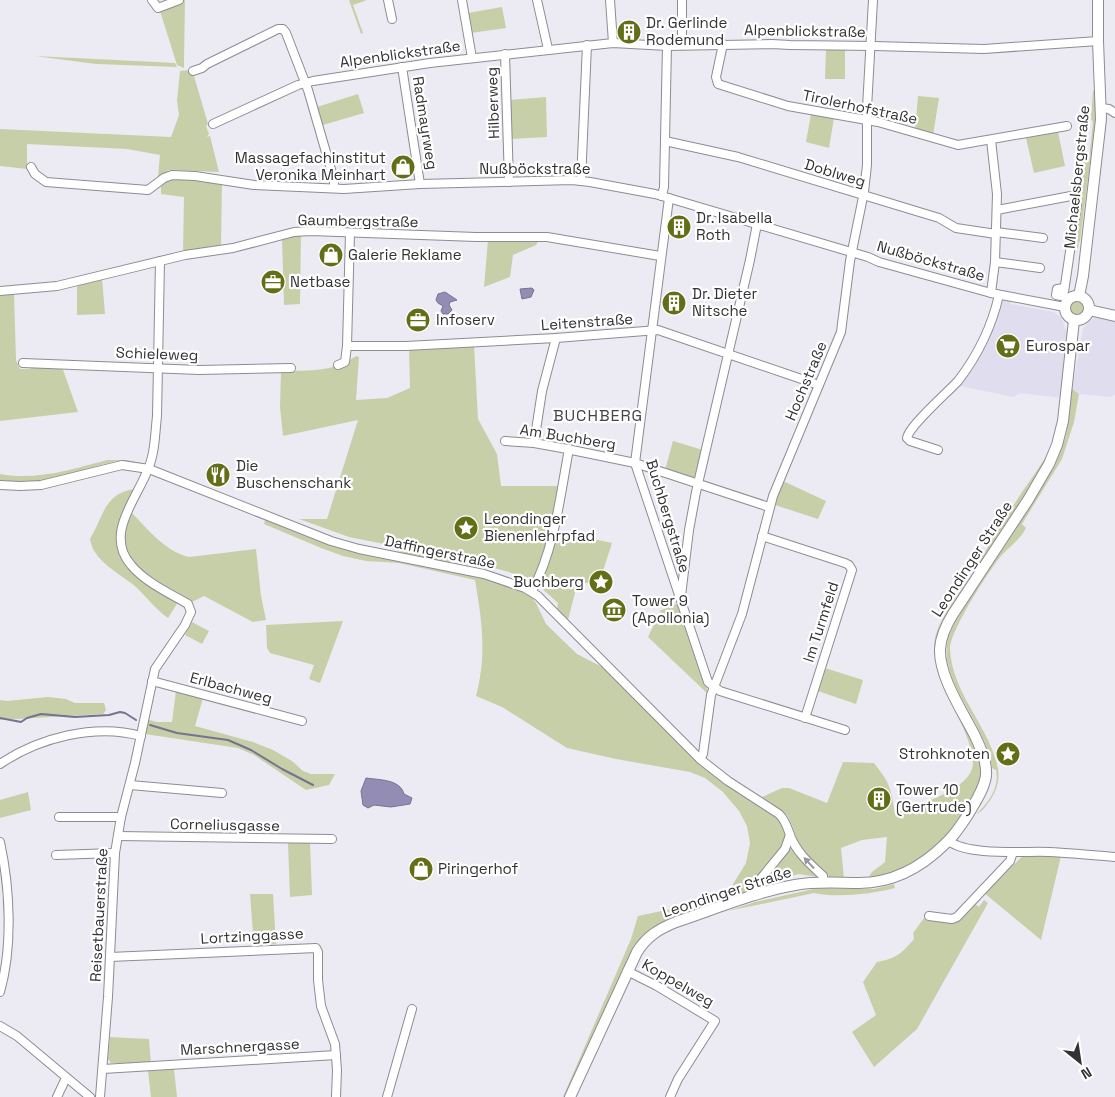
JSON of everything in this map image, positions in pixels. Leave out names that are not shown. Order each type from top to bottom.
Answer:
[{"type":"street","points":[[152,0],[158,8],[180,0]]},
{"type":"street","points":[[388,0],[392,19]]},
{"type":"street","points":[[462,0],[472,58]]},
{"type":"street","points":[[537,0],[548,49]]},
{"type":"street","points":[[610,0],[613,42]]},
{"type":"street","points":[[682,0],[682,45]]},
{"type":"street","name":"Hochstraße","points":[[700,759],[703,754],[711,695],[742,614],[769,507],[841,332],[867,165],[873,0]]},
{"type":"street","name":"Michaelsbergstraße","points":[[1079,296],[1101,108],[1098,0]]},
{"type":"street","points":[[193,71],[278,29],[283,29],[305,83],[334,180],[334,188]]},
{"type":"street","name":"Alpenblickstraße","points":[[213,124],[305,83],[402,67],[613,42],[667,46],[772,44],[984,49],[1098,41]]},
{"type":"street","name":"Tirolerhofstraße","points":[[723,44],[716,82],[720,85],[788,106],[868,120],[958,145],[1067,126]]},
{"type":"street","points":[[581,181],[586,45]]},
{"type":"street","name":"Buchbergstraße","points":[[667,46],[665,197],[660,256],[635,463],[708,682],[714,686]]},
{"type":"street","name":"Hilberweg","points":[[505,54],[509,182]]},
{"type":"street","name":"Radmayrweg","points":[[402,67],[420,184]]},
{"type":"street","points":[[1101,108],[1109,109],[1115,113]]},
{"type":"street","points":[[938,450],[910,441],[907,438],[907,434],[945,396],[968,366],[987,333],[994,315],[997,210],[996,176],[991,140]]},
{"type":"street","name":"Doblweg","points":[[665,141],[738,157],[939,218],[956,228],[1043,238]]},
{"type":"street","name":"Nußböckstraße","points":[[32,168],[35,174],[46,182],[139,189],[151,189],[164,178],[172,175],[195,176],[254,185],[344,189],[420,184],[581,181],[665,197],[852,252],[878,262],[995,294],[1065,307]]},
{"type":"street","points":[[997,210],[1072,196],[1076,198],[1077,204],[1064,288]]},
{"type":"street","points":[[680,599],[689,530],[698,484],[757,224]]},
{"type":"street","name":"Gaumbergstraße","points":[[0,291],[57,286],[185,255],[233,248],[294,232],[311,231],[476,237],[547,237],[660,256]]},
{"type":"street","points":[[338,365],[345,362],[347,346],[350,233]]},
{"type":"street","points":[[0,764],[30,748],[65,737],[92,732],[126,732],[140,736],[152,681],[159,662],[185,625],[191,610],[188,604],[145,578],[133,568],[123,552],[121,537],[123,520],[148,469],[155,440],[160,261]]},
{"type":"street","points":[[995,262],[1040,268]]},
{"type":"street","points":[[1079,296],[1087,302],[1089,310],[1084,318],[1074,320],[1066,315],[1065,307],[1069,299],[1079,296]]},
{"type":"street","points":[[1089,310],[1115,316]]},
{"type":"street","name":"Leondinger Straße","points":[[570,1097],[627,970],[642,944],[658,930],[676,922],[754,896],[797,884],[872,883],[892,879],[925,862],[949,841],[963,823],[982,790],[986,776],[986,763],[982,749],[941,663],[941,642],[947,624],[1028,500],[1049,464],[1057,445],[1063,420],[1074,320]]},
{"type":"street","name":"Leitenstraße","points":[[347,346],[406,346],[556,338],[658,330],[819,386]]},
{"type":"street","points":[[534,443],[542,391],[556,338]]},
{"type":"street","name":"Schieleweg","points":[[22,363],[208,370],[291,368]]},
{"type":"street","name":"Am Buchberg","points":[[505,442],[534,443],[635,463],[769,507]]},
{"type":"street","points":[[532,591],[549,546],[569,449]]},
{"type":"street","name":"Daffingerstraße","points":[[0,485],[41,485],[122,465],[148,469],[331,541],[360,550],[484,574],[532,591],[700,759],[728,781],[779,814],[808,863],[823,876],[824,883]]},
{"type":"street","name":"Im Turmfeld","points":[[762,536],[845,563],[852,570],[805,718]]},
{"type":"street","name":"Erlbachweg","points":[[152,681],[302,721]]},
{"type":"street","points":[[714,686],[720,691],[845,730]]},
{"type":"street","name":"Reisetbauerstraße","points":[[100,1097],[115,854],[121,817],[140,736]]},
{"type":"street","points":[[130,785],[222,793]]},
{"type":"street","points":[[59,817],[121,817]]},
{"type":"street","points":[[754,896],[754,887],[785,849],[790,835]]},
{"type":"street","name":"Corneliusgasse","points":[[118,836],[332,840]]},
{"type":"street","points":[[949,841],[954,845],[964,848],[995,851],[1047,852],[1115,857]]},
{"type":"street","points":[[0,842],[6,877],[4,940],[6,966],[0,992]]},
{"type":"street","points":[[929,916],[952,919],[957,916],[1010,861],[1013,852]]},
{"type":"street","points":[[56,855],[115,854]]},
{"type":"street","name":"Lortzinggasse","points":[[110,957],[316,948],[318,952],[318,980],[322,1006],[334,1040],[336,1055]]},
{"type":"street","name":"Koppelweg","points":[[627,970],[715,1021],[678,1079],[670,1097]]},
{"type":"street","points":[[387,1097],[412,1009]]},
{"type":"street","points":[[0,1026],[17,1036],[90,1097]]},
{"type":"street","points":[[336,1055],[336,1097]]},
{"type":"street","name":"Marschnergasse","points":[[103,1069],[336,1055]]},
{"type":"street","points":[[57,1097],[66,1078]]},
{"type":"shaded area","points":[[532,288],[534,290],[531,297],[522,299],[520,289]]},
{"type":"shaded area","points":[[445,292],[457,300],[450,302],[449,305],[452,310],[448,314],[443,314],[441,311],[443,306],[436,300],[438,294]]},
{"type":"shaded area","points":[[1003,300],[1011,304],[1054,312],[1062,318],[1065,329],[1068,330],[1061,398],[1020,393],[1014,397],[959,386],[982,352]]},
{"type":"shaded area","points":[[1094,318],[1112,319],[1115,322],[1115,394],[1111,397],[1079,394],[1072,389],[1083,328]]},
{"type":"shaded area","points":[[366,778],[388,781],[398,785],[404,794],[412,798],[410,804],[391,807],[374,805],[368,808],[363,805],[361,791]]},
{"type":"green space","points":[[185,0],[184,68],[177,65],[160,11]]},
{"type":"green space","points":[[349,0],[367,0],[353,5],[363,33],[361,34]]},
{"type":"green space","points":[[502,7],[506,28],[471,33],[468,13]]},
{"type":"green space","points":[[826,47],[845,47],[845,79],[825,79]]},
{"type":"green space","points":[[35,56],[175,63],[177,67],[96,64]]},
{"type":"green space","points":[[190,70],[194,76],[208,124],[206,126],[209,134],[207,137],[210,136],[219,172],[168,170],[163,176],[158,176],[160,155],[127,149],[27,144],[27,169],[0,166],[0,129],[171,137],[179,115],[177,101],[180,71]]},
{"type":"green space","points":[[1093,90],[1096,95],[1095,123],[1080,241],[1078,248],[1074,249],[1084,162],[1089,160],[1093,122],[1091,119]]},
{"type":"green space","points":[[358,94],[364,113],[323,125],[317,107]]},
{"type":"green space","points":[[918,96],[939,98],[933,135],[915,130]]},
{"type":"green space","points":[[546,97],[547,137],[511,139],[509,100]]},
{"type":"green space","points":[[811,114],[834,118],[829,148],[806,142]]},
{"type":"green space","points":[[1058,132],[1065,166],[1034,173],[1026,138]]},
{"type":"green space","points":[[169,178],[195,179],[222,184],[221,246],[183,252],[184,197],[161,194],[161,185]]},
{"type":"green space","points":[[301,234],[300,304],[284,305],[282,238]]},
{"type":"green space","points":[[488,240],[539,240],[536,245],[513,255],[510,277],[484,287]]},
{"type":"green space","points":[[102,278],[105,314],[77,315],[77,284]]},
{"type":"green space","points":[[14,293],[16,360],[20,369],[30,369],[33,366],[62,367],[78,412],[0,421],[0,294]]},
{"type":"green space","points":[[1074,301],[1080,301],[1084,308],[1080,315],[1074,315],[1070,311],[1070,305]]},
{"type":"green space","points":[[474,345],[478,419],[497,454],[501,486],[558,486],[547,546],[533,582],[509,572],[456,559],[448,563],[404,555],[389,545],[349,537],[299,519],[327,519],[358,420],[283,436],[280,407],[281,371],[320,370],[338,365],[356,356],[359,357],[356,400],[387,398],[410,388],[409,348]]},
{"type":"green space","points":[[1072,389],[1079,394],[1074,422],[1062,459],[1022,524],[1026,528],[1024,532],[1001,556],[988,575],[963,616],[952,640],[950,649],[957,681],[994,754],[998,769],[998,782],[994,794],[983,809],[976,814],[985,805],[995,789],[996,770],[992,768],[983,737],[951,675],[947,660],[947,645],[958,617],[1055,465],[1066,436]]},
{"type":"green space","points":[[673,441],[703,450],[698,476],[695,479],[665,470]]},
{"type":"green space","points":[[1052,446],[1048,458],[937,647],[978,749],[981,761],[981,776],[968,808],[932,850],[905,868],[883,876],[868,878],[872,872],[885,862],[887,837],[862,840],[841,848],[844,878],[830,877],[816,867],[800,848],[787,815],[762,797],[782,788],[789,788],[827,803],[843,762],[874,763],[889,786],[895,813],[938,797],[950,791],[968,777],[972,769],[973,758],[963,728],[941,678],[936,662],[935,638],[938,628],[949,608]]},
{"type":"green space","points":[[107,460],[127,460],[146,464],[117,461],[60,477],[16,482],[0,480],[0,474],[14,476],[41,475]]},
{"type":"green space","points":[[783,481],[826,501],[818,519],[775,505]]},
{"type":"green space","points":[[135,489],[121,520],[121,553],[178,602],[168,618],[135,586],[101,560],[92,547],[90,539],[106,507],[117,495]]},
{"type":"green space","points":[[130,511],[164,544],[172,550],[189,557],[256,549],[261,596],[266,620],[253,622],[204,596],[188,602],[145,575],[136,567],[124,547],[123,534]]},
{"type":"green space","points":[[265,520],[307,537],[352,551],[489,578],[513,585],[530,594],[546,624],[577,654],[604,668],[704,768],[776,815],[786,829],[783,846],[743,893],[732,900],[646,934],[567,1097],[563,1097],[631,939],[638,916],[713,900],[730,889],[746,863],[750,843],[747,826],[739,811],[723,792],[705,778],[690,772],[567,748],[502,707],[476,696],[481,666],[482,638],[475,580],[399,563],[366,561],[343,556],[264,524]]},
{"type":"green space","points":[[556,531],[612,543],[600,580],[577,585],[568,620],[557,610],[558,603],[538,585]]},
{"type":"green space","points":[[679,603],[709,695],[648,637],[661,610]]},
{"type":"green space","points":[[343,621],[320,683],[309,679],[314,665],[270,653],[267,648],[266,625]]},
{"type":"green space","points":[[192,622],[209,631],[202,644],[185,635]]},
{"type":"green space","points":[[825,668],[863,680],[856,704],[818,691]]},
{"type":"green space","points":[[176,691],[203,698],[195,726],[253,742],[273,750],[292,761],[303,771],[311,774],[335,774],[329,785],[306,790],[254,755],[238,748],[145,734],[146,719],[157,722],[172,722]]},
{"type":"green space","points":[[48,697],[66,699],[75,703],[104,703],[106,710],[103,714],[0,720],[0,700]]},
{"type":"green space","points":[[28,792],[31,810],[0,818],[0,800]]},
{"type":"green space","points":[[288,843],[310,843],[312,895],[290,897]]},
{"type":"green space","points":[[792,846],[818,875],[817,877],[799,874],[762,884],[779,864]]},
{"type":"green space","points":[[1024,855],[1061,856],[1041,940],[983,892],[1004,871],[1009,869]]},
{"type":"green space","points":[[894,884],[895,888],[876,892],[854,895],[814,893],[728,911],[755,902],[818,888],[874,889]]},
{"type":"green space","points":[[250,894],[273,894],[276,944],[258,946],[257,943],[254,943],[254,946]]},
{"type":"green space","points":[[984,900],[988,903],[917,1029],[874,1067],[852,1032],[876,1015],[863,982],[877,962],[894,957],[906,948],[914,939],[913,933],[924,918],[952,921],[974,903],[979,907]]},
{"type":"green space","points":[[110,1037],[149,1039],[151,1063],[111,1063],[108,1059]]},
{"type":"green space","points":[[174,1069],[177,1097],[151,1097],[148,1071]]},
{"type":"waterway","points":[[0,718],[21,722],[41,714],[75,717],[109,715],[120,712],[136,720]]},
{"type":"waterway","points":[[150,725],[177,733],[228,740],[251,750],[313,785]]},
{"type":"place","name":"Dr. Gerlinde Rodemund","points":[[629,32]]},
{"type":"place","name":"Massagefachinstitut Veronika Meinhart","points":[[403,167]]},
{"type":"place","name":"Dr. Isabella Roth","points":[[679,227]]},
{"type":"place","name":"Galerie Reklame","points":[[331,255]]},
{"type":"place","name":"Netbase","points":[[273,282]]},
{"type":"place","name":"Dr. Dieter Nitsche","points":[[674,303]]},
{"type":"place","name":"Infoserv","points":[[418,320]]},
{"type":"place","name":"Eurospar","points":[[1008,346]]},
{"type":"place","name":"Die Buschenschank","points":[[218,475]]},
{"type":"place","name":"Leondinger Bienenlehrpfad","points":[[466,528]]},
{"type":"place","name":"Buchberg","points":[[601,582]]},
{"type":"place","name":"Tower 9 (Apollonia)","points":[[614,610]]},
{"type":"place","name":"Strohknoten","points":[[1008,754]]},
{"type":"place","name":"Tower 10 (Gertrude)","points":[[879,799]]},
{"type":"place","name":"Piringerhof","points":[[421,869]]},
{"type":"district","name":"BUCHBERG","points":[[598,415]]}]
